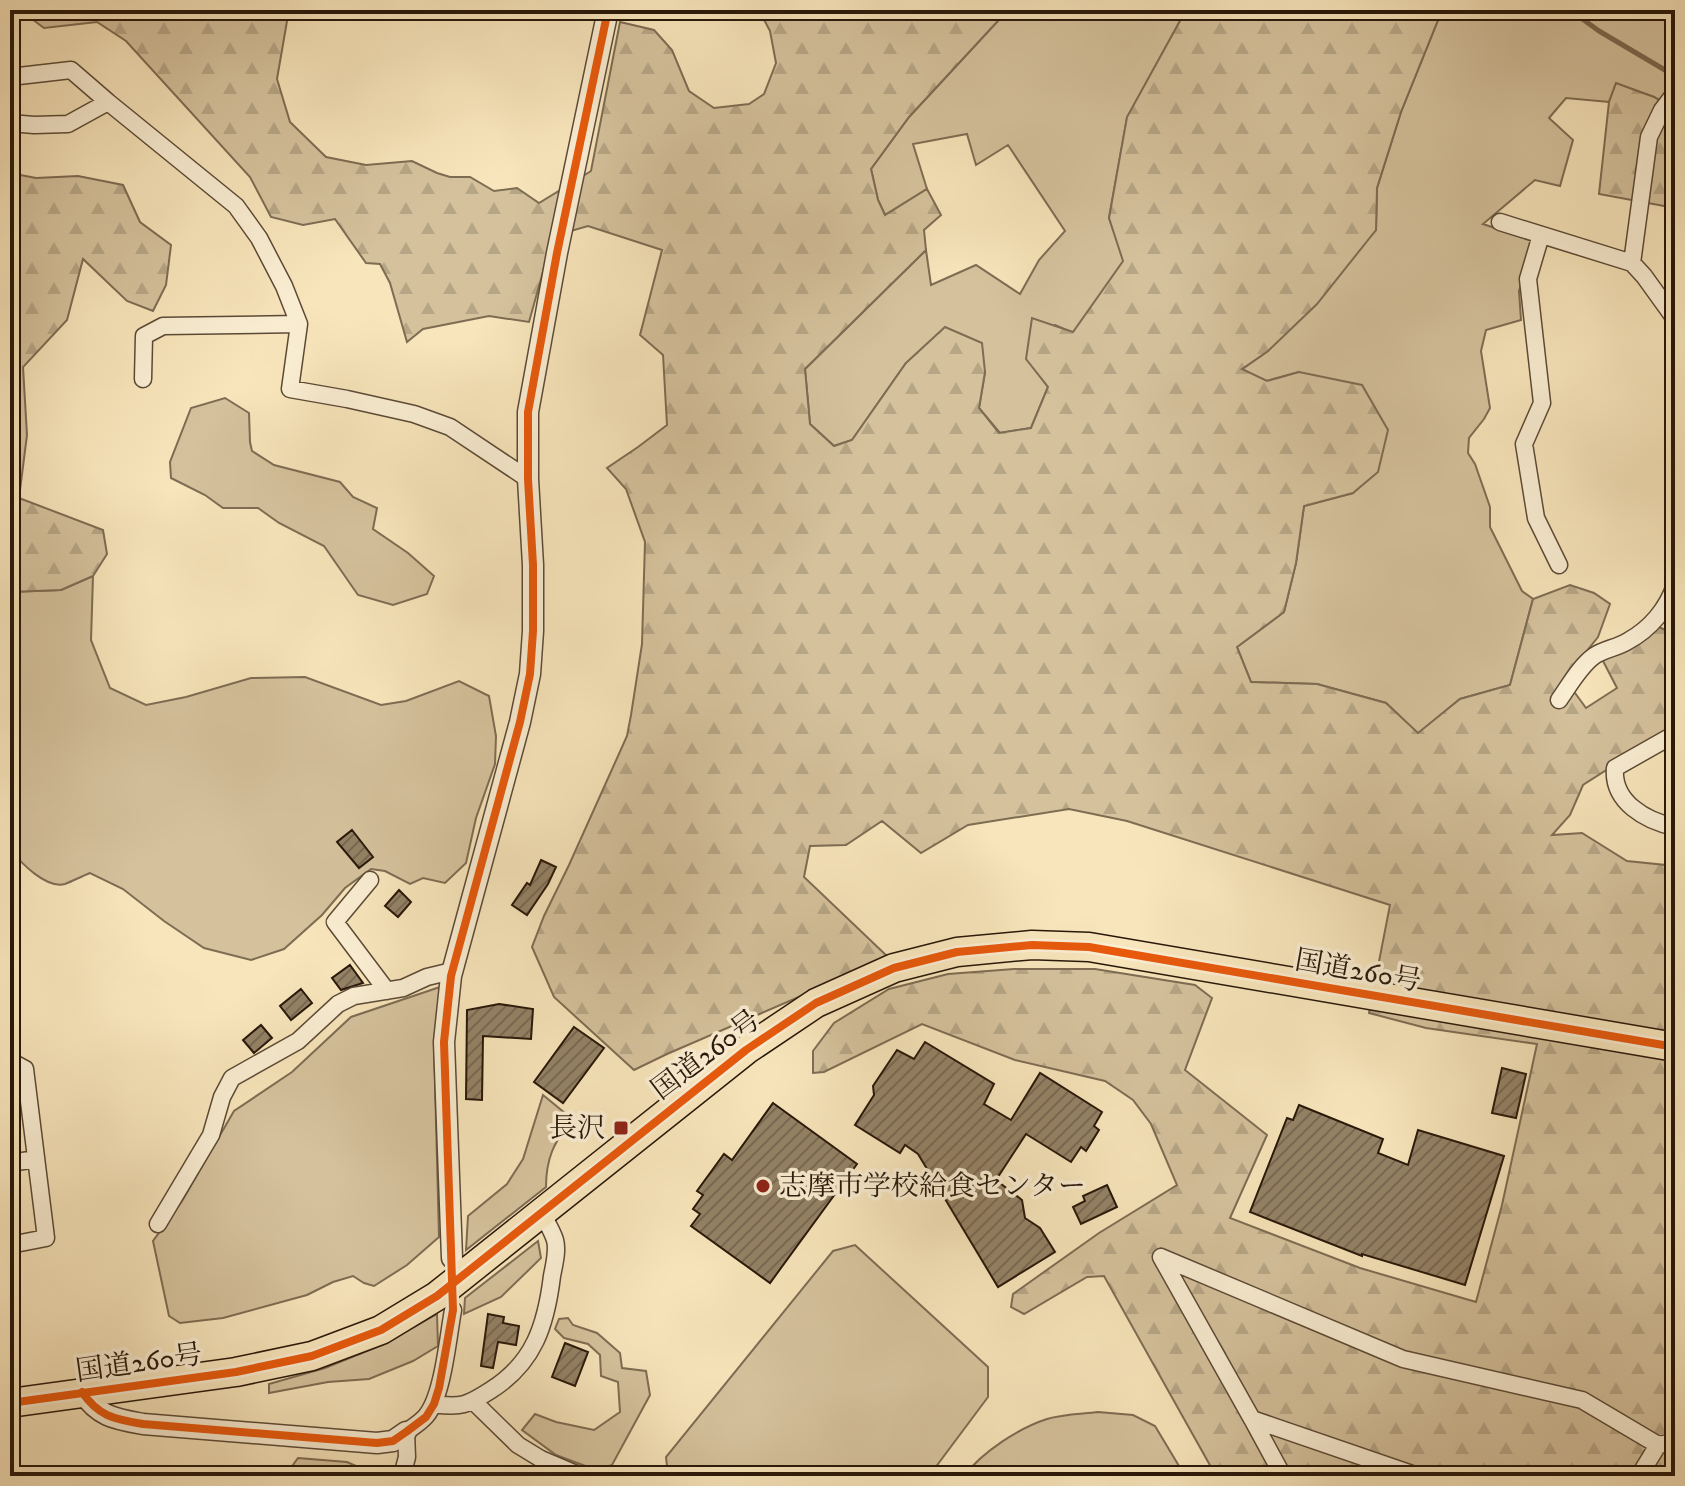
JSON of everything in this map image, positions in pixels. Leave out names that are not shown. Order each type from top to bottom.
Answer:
[{"type":"highway","name":"国道260号","points":[[10,1403],[236,1372],[312,1356],[381,1330],[437,1296],[746,1050],[816,1003],[894,968],[957,952],[1032,945],[1089,947],[1675,1047]]},
{"type":"street","points":[[452,1258],[444,1042],[452,971],[520,722],[530,674],[533,565],[528,412],[557,253],[608,10]]},
{"type":"street","points":[[10,77],[71,70],[236,206],[259,238],[284,286],[299,324],[290,389],[414,414],[450,427],[528,479]]},
{"type":"street","points":[[1632,263],[1649,137],[1662,110],[1675,93]]},
{"type":"street","points":[[10,123],[68,124],[108,102]]},
{"type":"street","points":[[1500,222],[1632,263],[1675,319]]},
{"type":"street","points":[[1541,235],[1528,279],[1542,403],[1524,444],[1536,518],[1559,565]]},
{"type":"street","points":[[143,379],[144,336],[163,326],[299,324]]},
{"type":"street","points":[[1559,700],[1592,657],[1627,642],[1649,625],[1663,610],[1675,585]]},
{"type":"street","points":[[1675,734],[1615,768],[1614,779],[1622,795],[1644,816],[1662,825],[1675,827]]},
{"type":"street","points":[[370,880],[335,922],[387,991]]},
{"type":"street","points":[[158,1224],[211,1135],[222,1097],[232,1078],[298,1041],[338,1004],[354,996],[403,988],[427,977],[452,971]]},
{"type":"street","points":[[10,1061],[25,1069],[46,1238],[10,1245]]},
{"type":"street","points":[[10,1163],[36,1159]]},
{"type":"street","points":[[434,1404],[455,1407],[473,1401],[508,1379],[537,1341],[550,1292],[556,1252],[555,1240],[541,1212]]},
{"type":"street","points":[[1283,1476],[1161,1257],[1403,1359],[1582,1400],[1658,1445],[1675,1442]]},
{"type":"street","points":[[82,1392],[93,1408],[117,1419],[143,1424],[377,1443],[393,1441],[426,1417],[434,1404],[453,1310]]},
{"type":"street","points":[[473,1401],[518,1445],[541,1459],[581,1476]]},
{"type":"street","points":[[1252,1419],[1418,1476]]},
{"type":"street","points":[[402,1476],[407,1457],[406,1432]]},
{"type":"street","points":[[1639,1476],[1658,1445]]},
{"type":"green space","points":[[20,10],[293,10],[287,21],[277,79],[290,122],[326,157],[366,165],[412,161],[450,177],[470,177],[494,191],[517,188],[539,203],[591,171],[620,22],[654,30],[672,50],[689,91],[714,108],[749,104],[764,94],[776,63],[770,31],[759,10],[1008,10],[909,117],[871,169],[885,215],[927,189],[941,215],[924,230],[926,250],[805,369],[810,424],[834,446],[852,440],[906,363],[945,327],[982,343],[985,372],[979,408],[999,433],[1031,428],[1048,387],[1026,359],[1032,318],[1073,332],[1123,261],[1109,218],[1127,117],[1186,10],[1438,10],[1438,20],[1401,112],[1377,188],[1376,230],[1317,304],[1268,351],[1242,369],[1267,381],[1299,372],[1362,385],[1388,430],[1378,472],[1353,493],[1304,506],[1296,563],[1284,612],[1237,647],[1251,682],[1317,684],[1386,703],[1418,733],[1460,699],[1510,685],[1533,599],[1570,585],[1594,593],[1610,604],[1598,637],[1574,667],[1567,682],[1586,708],[1617,688],[1602,659],[1654,625],[1675,634],[1675,726],[1583,785],[1570,815],[1552,835],[1582,833],[1627,861],[1675,866],[1675,1112],[1668,1138],[1675,1157],[1675,1476],[1216,1476],[1104,1276],[1087,1277],[1024,1314],[1011,1307],[1013,1294],[1099,1233],[1177,1185],[1151,1124],[1133,1100],[1105,1081],[1015,1060],[922,1024],[824,1072],[813,1073],[813,1051],[834,1023],[889,989],[948,974],[1014,969],[1095,969],[1195,985],[1212,998],[1185,1070],[1267,1135],[1230,1218],[1360,1268],[1476,1302],[1502,1205],[1537,1044],[1426,1028],[1369,1013],[1390,905],[1127,821],[1069,809],[968,825],[921,853],[882,821],[846,845],[810,846],[804,877],[889,958],[634,1070],[554,997],[532,947],[627,736],[631,715],[642,644],[645,542],[626,489],[607,468],[667,425],[663,355],[640,335],[662,250],[588,226],[553,236],[529,322],[489,316],[423,329],[407,342],[390,283],[380,264],[366,263],[335,219],[303,225],[271,217],[250,177],[126,41],[97,22],[44,28]]},
{"type":"green space","points":[[1008,10],[1186,10],[1127,118],[1109,218],[1124,261],[1073,333],[1055,325],[1027,359],[1048,387],[1031,428],[1000,433],[979,408],[985,372],[906,363],[852,440],[834,446],[810,424],[805,369],[926,250],[931,285],[976,265],[1020,294],[1039,260],[1065,231],[1008,145],[976,165],[967,134],[913,144],[927,189],[885,215],[878,200],[871,169],[909,117]]},
{"type":"green space","points":[[1438,10],[1675,10],[1675,110],[1654,97],[1616,84],[1609,102],[1566,98],[1549,118],[1573,140],[1560,186],[1535,180],[1483,224],[1534,241],[1519,291],[1521,320],[1486,330],[1481,351],[1490,408],[1469,438],[1468,453],[1490,507],[1490,527],[1522,591],[1533,599],[1510,685],[1460,699],[1418,734],[1386,703],[1317,684],[1251,682],[1237,647],[1284,612],[1296,563],[1304,506],[1353,493],[1299,372],[1267,381],[1241,370],[1268,351],[1376,230],[1377,188],[1401,112],[1438,20]]},
{"type":"green space","points":[[1616,83],[1654,97],[1675,110],[1675,208],[1599,194],[1609,102]]},
{"type":"green space","points":[[10,173],[36,178],[78,176],[123,185],[140,222],[171,245],[166,285],[153,311],[127,301],[83,259],[67,320],[23,367],[27,435],[19,498],[103,530],[107,554],[93,576],[61,590],[10,592]]},
{"type":"green space","points":[[225,398],[249,413],[252,451],[274,465],[340,482],[353,497],[377,508],[373,529],[434,576],[427,594],[393,605],[358,595],[324,546],[279,523],[258,508],[223,508],[171,478],[170,462],[191,408]]},
{"type":"green space","points":[[93,576],[91,640],[110,688],[146,705],[251,678],[305,677],[381,705],[406,701],[459,681],[489,696],[496,736],[495,764],[476,818],[466,863],[445,883],[423,878],[410,884],[385,871],[371,869],[345,888],[322,915],[284,949],[251,960],[204,948],[123,889],[90,873],[58,885],[34,874],[10,849],[10,592],[61,590]]},
{"type":"green space","points":[[440,987],[434,1042],[439,1237],[407,1265],[374,1286],[353,1276],[307,1295],[223,1318],[180,1323],[169,1316],[153,1241],[182,1201],[234,1111],[292,1072],[351,1017]]},
{"type":"green space","points":[[543,1095],[571,1118],[552,1150],[546,1187],[466,1250],[468,1216],[507,1184],[523,1159]]},
{"type":"green space","points":[[538,1241],[541,1258],[501,1297],[464,1314],[465,1298]]},
{"type":"green space","points":[[855,1245],[988,1367],[988,1397],[929,1476],[668,1475],[666,1457],[833,1251]]},
{"type":"green space","points":[[437,1314],[438,1346],[413,1361],[369,1379],[328,1382],[269,1393],[269,1384],[325,1368],[384,1344]]},
{"type":"green space","points":[[568,1318],[573,1325],[597,1333],[620,1353],[622,1368],[646,1371],[650,1395],[612,1465],[596,1470],[556,1455],[522,1430],[535,1414],[594,1430],[620,1412],[618,1382],[601,1376],[600,1355],[588,1344],[564,1338],[555,1329],[559,1319]]},
{"type":"green space","points":[[1098,1412],[1133,1415],[1155,1426],[1185,1476],[964,1476],[991,1450],[1025,1428],[1053,1417]]},
{"type":"green space","points":[[298,1458],[347,1462],[379,1476],[285,1476]]},
{"type":"building","points":[[352,830],[373,857],[359,868],[337,842]]},
{"type":"building","points":[[541,860],[556,867],[527,915],[512,905],[527,883],[530,885]]},
{"type":"building","points":[[399,890],[411,902],[398,917],[385,906]]},
{"type":"building","points":[[350,965],[363,983],[341,990],[332,978]]},
{"type":"building","points":[[301,989],[312,1003],[291,1020],[280,1006]]},
{"type":"building","points":[[499,1004],[533,1009],[531,1039],[483,1036],[482,1100],[466,1099],[467,1010]]},
{"type":"building","points":[[261,1025],[272,1038],[254,1053],[243,1040]]},
{"type":"building","points":[[574,1027],[604,1048],[563,1103],[534,1082]]},
{"type":"building","points":[[925,1042],[994,1084],[984,1104],[1011,1120],[1040,1073],[1102,1112],[1094,1126],[1099,1130],[1086,1151],[1081,1147],[1071,1162],[1026,1134],[996,1180],[1022,1200],[1025,1218],[1040,1228],[1055,1252],[998,1287],[918,1154],[905,1145],[900,1153],[855,1125],[874,1095],[873,1086],[897,1050],[914,1059]]},
{"type":"building","points":[[1502,1068],[1526,1074],[1516,1118],[1492,1113]]},
{"type":"building","points":[[773,1103],[857,1164],[770,1283],[691,1226],[700,1214],[693,1209],[703,1195],[697,1191],[724,1154],[732,1160]]},
{"type":"building","points":[[1299,1105],[1383,1139],[1378,1153],[1408,1165],[1418,1130],[1504,1156],[1465,1285],[1362,1256],[1250,1212],[1287,1118],[1293,1120]]},
{"type":"building","points":[[1107,1185],[1117,1207],[1081,1224],[1073,1207],[1085,1201],[1083,1196]]},
{"type":"building","points":[[488,1314],[504,1317],[503,1323],[519,1326],[516,1345],[498,1342],[493,1368],[481,1366]]},
{"type":"building","points":[[565,1343],[588,1352],[575,1386],[552,1377]]},
{"type":"waterway","points":[[1570,10],[1675,76]]},
{"type":"cycle path","points":[[82,1392],[108,1416],[143,1424],[377,1443],[393,1441],[426,1417],[434,1404],[453,1310],[444,1042],[451,976],[520,722],[530,674],[533,565],[528,412],[557,253],[608,10]]},
{"type":"cycle path","points":[[10,1403],[236,1372],[312,1356],[381,1330],[437,1296],[746,1050],[816,1003],[894,968],[957,952],[1032,945],[1089,947],[1675,1047]]},
{"type":"place","name":"長沢","points":[[621,1128]]},
{"type":"place","name":"志摩市学校給食センター","points":[[763,1186]]}]
